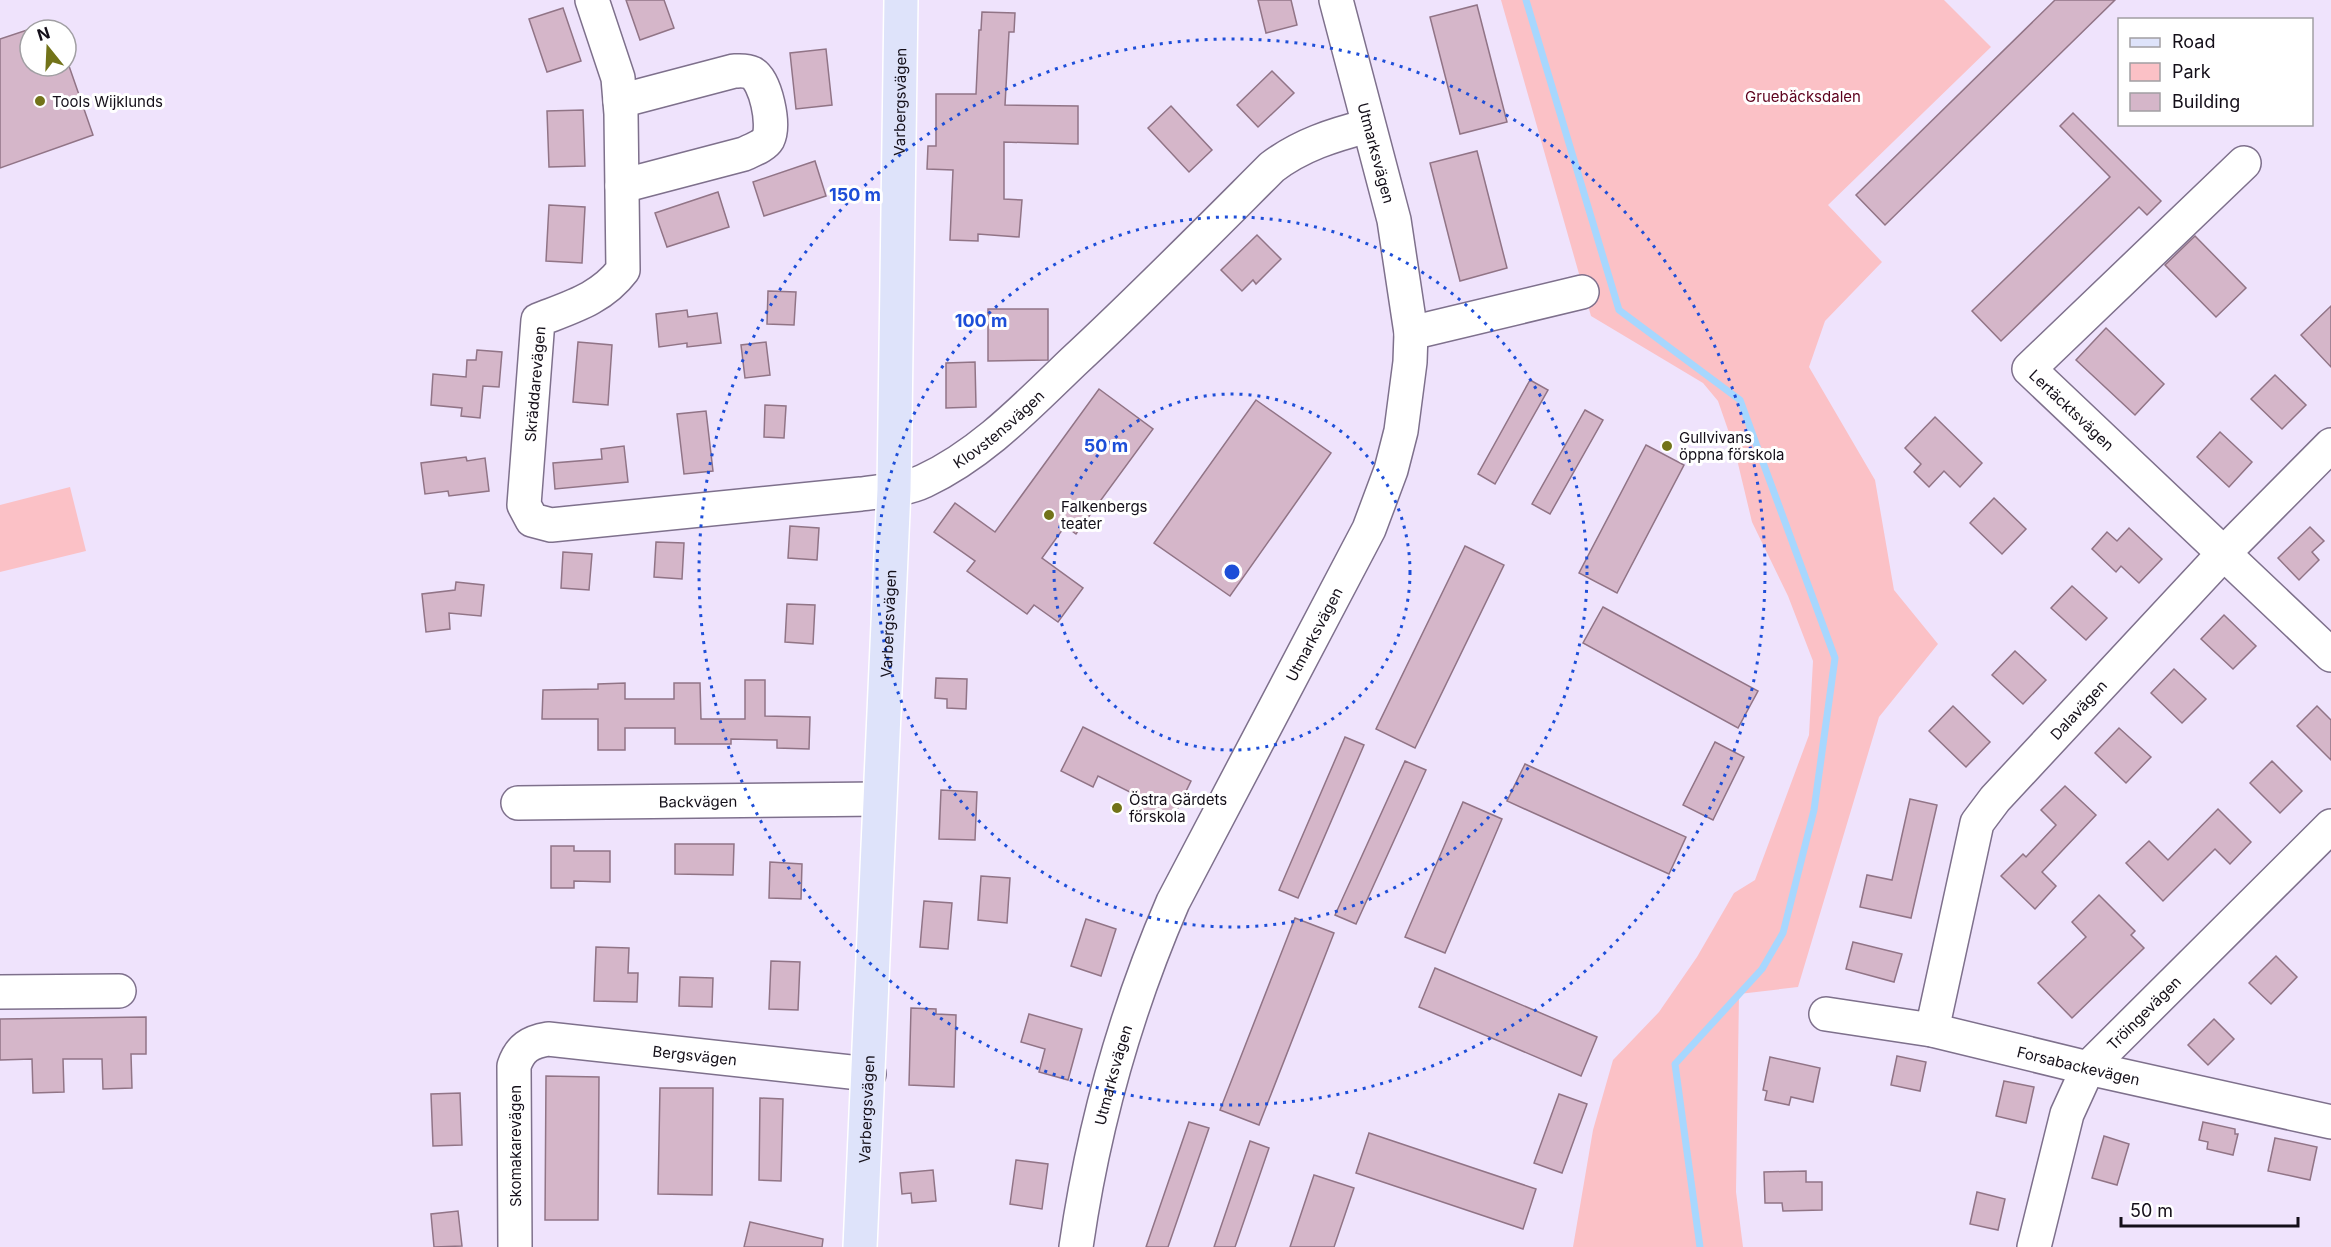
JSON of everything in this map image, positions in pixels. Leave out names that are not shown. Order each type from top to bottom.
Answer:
[{"type":"main road","name":"Varbergsvägen","points":[[860,1247],[894,490],[901,0]]},
{"type":"street","name":"Skräddarevägen","points":[[532,520],[524,505],[538,320],[597,296],[614,282],[623,270],[618,78],[592,0]]},
{"type":"street","name":"Utmarksvägen","points":[[1076,1247],[1094,1142],[1117,1054],[1149,958],[1173,902],[1369,529],[1391,470],[1401,431],[1410,362],[1411,333],[1394,220],[1368,126],[1346,2]]},
{"type":"street","points":[[620,101],[744,70],[753,73],[761,82],[769,109],[770,129],[768,139],[744,154],[622,186]]},
{"type":"street","name":"Klovstensvägen","points":[[532,520],[551,525],[894,490],[921,483],[948,469],[993,438],[1118,320],[1279,162],[1293,152],[1317,141],[1368,126]]},
{"type":"street","name":"Lertäcktsvägen","points":[[2244,163],[2028,369],[2331,655]]},
{"type":"street","points":[[1411,333],[1582,292]]},
{"type":"street","name":"Dalavägen","points":[[1932,1030],[1977,823],[1995,799],[2224,554],[2331,445]]},
{"type":"street","name":"Backvägen","points":[[518,803],[879,800]]},
{"type":"street","name":"Tröingevägen","points":[[2034,1247],[2067,1114],[2088,1068],[2331,826]]},
{"type":"street","points":[[0,992],[118,991]]},
{"type":"street","name":"Forsabackevägen","points":[[1826,1014],[1932,1030],[2088,1068],[2331,1122]]},
{"type":"street","name":"Bergsvägen","points":[[524,1048],[535,1041],[548,1039],[869,1074]]},
{"type":"street","name":"Skomakarevägen","points":[[515,1247],[514,1066],[524,1048]]},
{"type":"green space","name":"Gruebäcksdalen","points":[[1501,0],[1944,0],[1991,47],[1828,205],[1882,262],[1825,321],[1809,367],[1875,480],[1894,590],[1938,644],[1879,717],[1798,987],[1739,994],[1736,1192],[1743,1247],[1573,1247],[1593,1130],[1613,1060],[1659,1012],[1697,957],[1734,893],[1755,880],[1809,735],[1813,661],[1788,596],[1752,522],[1734,447],[1718,401],[1703,383],[1591,316]]},
{"type":"green space","points":[[70,487],[86,551],[0,572],[0,505]]},
{"type":"building","points":[[626,0],[664,0],[674,28],[640,40]]},
{"type":"building","points":[[1258,0],[1291,0],[1297,25],[1266,33]]},
{"type":"building","points":[[2055,0],[2115,0],[1885,225],[1856,195]]},
{"type":"building","points":[[1477,5],[1507,122],[1460,134],[1430,17]]},
{"type":"building","points":[[563,8],[581,61],[547,72],[529,19]]},
{"type":"building","points":[[982,12],[1015,13],[1014,32],[1009,32],[1005,105],[1078,106],[1078,144],[1004,142],[1004,199],[1022,200],[1019,237],[978,234],[978,241],[950,240],[953,170],[927,169],[928,146],[936,146],[936,94],[976,94]]},
{"type":"building","name":"Tools Wijklunds","points":[[18,33],[18,78],[73,78],[93,135],[0,168],[0,39]]},
{"type":"building","points":[[826,49],[832,105],[796,109],[790,53]]},
{"type":"building","points":[[1272,71],[1294,93],[1258,127],[1237,105]]},
{"type":"building","points":[[1171,106],[1212,150],[1189,172],[1148,128]]},
{"type":"building","points":[[583,110],[585,166],[549,167],[547,111]]},
{"type":"building","points":[[2073,113],[2161,201],[2147,215],[2139,207],[2001,341],[1972,311],[2110,177],[2060,126]]},
{"type":"building","points":[[1477,151],[1507,268],[1460,281],[1430,163]]},
{"type":"building","points":[[815,161],[826,196],[764,216],[753,182]]},
{"type":"building","points":[[718,192],[729,227],[667,247],[655,213]]},
{"type":"building","points":[[549,205],[585,207],[582,263],[546,261]]},
{"type":"building","points":[[1257,235],[1281,259],[1256,284],[1253,280],[1242,291],[1221,270]]},
{"type":"building","points":[[2195,236],[2246,288],[2216,317],[2165,265]]},
{"type":"building","points":[[768,291],[796,292],[794,325],[767,324]]},
{"type":"building","points":[[2331,306],[2331,367],[2301,335]]},
{"type":"building","points":[[988,309],[1048,309],[1048,360],[988,361]]},
{"type":"building","points":[[687,310],[688,317],[717,313],[721,343],[687,347],[687,343],[659,347],[656,314]]},
{"type":"building","points":[[2106,328],[2164,384],[2135,415],[2076,360]]},
{"type":"building","points":[[578,342],[612,345],[608,405],[573,402]]},
{"type":"building","points":[[766,342],[770,375],[745,378],[741,345]]},
{"type":"building","points":[[477,350],[502,352],[499,387],[483,386],[480,418],[461,416],[462,408],[431,405],[433,374],[466,377],[467,360],[476,360]]},
{"type":"building","points":[[975,362],[976,407],[946,408],[946,363]]},
{"type":"building","points":[[2275,375],[2306,405],[2282,429],[2251,399]]},
{"type":"building","points":[[1530,380],[1548,390],[1495,484],[1478,474]]},
{"type":"building","name":"Falkenbergs teater","points":[[1099,389],[1153,429],[1076,534],[1065,526],[1042,558],[1083,588],[1058,622],[1034,605],[1027,614],[967,571],[975,561],[934,532],[955,503],[995,532]]},
{"type":"building","points":[[1256,400],[1331,453],[1230,596],[1154,543]]},
{"type":"building","points":[[765,405],[786,406],[784,438],[764,437]]},
{"type":"building","points":[[1585,410],[1603,420],[1550,514],[1532,504]]},
{"type":"building","points":[[706,411],[713,471],[684,474],[677,414]]},
{"type":"building","points":[[1935,417],[1982,463],[1960,487],[1944,471],[1929,487],[1914,472],[1921,464],[1905,448]]},
{"type":"building","points":[[2220,432],[2252,462],[2229,487],[2197,457]]},
{"type":"building","points":[[1646,445],[1684,465],[1617,593],[1579,573]]},
{"type":"building","points":[[624,446],[628,482],[555,489],[553,463],[602,459],[601,449]]},
{"type":"building","points":[[466,457],[467,461],[485,458],[489,491],[449,496],[448,491],[425,494],[421,463]]},
{"type":"building","points":[[1994,498],[2026,529],[2002,554],[1970,523]]},
{"type":"building","points":[[790,526],[819,528],[817,560],[788,558]]},
{"type":"building","points":[[2310,527],[2324,541],[2312,552],[2319,560],[2299,580],[2278,558]]},
{"type":"building","points":[[2129,528],[2162,559],[2139,583],[2121,566],[2116,572],[2092,549],[2107,532],[2117,541]]},
{"type":"building","points":[[656,542],[684,543],[682,579],[654,577]]},
{"type":"building","points":[[1465,546],[1504,565],[1415,748],[1376,729]]},
{"type":"building","points":[[563,552],[592,554],[589,590],[561,588]]},
{"type":"building","points":[[456,582],[484,585],[481,616],[449,613],[450,629],[426,632],[422,594],[455,590]]},
{"type":"building","points":[[2072,586],[2107,618],[2086,640],[2051,608]]},
{"type":"building","points":[[787,604],[815,605],[813,644],[785,642]]},
{"type":"building","points":[[1603,607],[1758,691],[1738,728],[1583,643]]},
{"type":"building","points":[[2224,615],[2256,646],[2233,669],[2201,639]]},
{"type":"building","points":[[2015,651],[2046,680],[2023,704],[1992,675]]},
{"type":"building","points":[[2174,669],[2206,699],[2182,723],[2151,693]]},
{"type":"building","points":[[936,678],[967,679],[966,709],[947,708],[947,699],[935,698]]},
{"type":"building","points":[[745,680],[765,680],[765,716],[810,717],[809,749],[777,748],[777,740],[731,739],[731,744],[675,744],[675,728],[625,728],[625,750],[598,750],[598,719],[542,719],[543,690],[598,689],[598,684],[625,683],[625,699],[674,699],[674,683],[700,683],[701,719],[745,719]]},
{"type":"building","points":[[1953,706],[1990,742],[1966,767],[1929,731]]},
{"type":"building","points":[[2317,706],[2331,720],[2331,760],[2297,726]]},
{"type":"building","points":[[1083,727],[1191,781],[1170,824],[1137,808],[1142,798],[1098,776],[1093,787],[1061,771]]},
{"type":"building","points":[[2119,728],[2151,757],[2126,783],[2095,753]]},
{"type":"building","points":[[1345,737],[1364,745],[1298,898],[1279,890]]},
{"type":"building","points":[[1715,742],[1744,757],[1713,820],[1683,805]]},
{"type":"building","points":[[1405,761],[1426,770],[1356,924],[1335,915]]},
{"type":"building","points":[[2272,761],[2302,791],[2280,813],[2250,783]]},
{"type":"building","points":[[1525,764],[1686,837],[1669,874],[1507,801]]},
{"type":"building","points":[[2065,786],[2096,815],[2042,872],[2056,886],[2035,909],[2001,876],[2023,854],[2026,857],[2056,825],[2041,810]]},
{"type":"building","points":[[941,790],[977,792],[975,840],[939,839]]},
{"type":"building","points":[[1910,799],[1937,805],[1911,918],[1860,907],[1867,875],[1892,880]]},
{"type":"building","points":[[1463,802],[1502,819],[1445,953],[1405,937]]},
{"type":"building","points":[[2218,809],[2251,842],[2230,864],[2215,849],[2163,901],[2126,863],[2149,841],[2168,860]]},
{"type":"building","points":[[675,844],[734,844],[733,875],[675,874]]},
{"type":"building","points":[[551,846],[574,846],[574,851],[610,851],[610,882],[574,881],[574,888],[551,888]]},
{"type":"building","points":[[770,862],[802,864],[801,899],[769,898]]},
{"type":"building","points":[[981,876],[1010,878],[1007,923],[978,920]]},
{"type":"building","points":[[2099,895],[2135,931],[2131,935],[2144,948],[2072,1018],[2038,983],[2086,937],[2072,922]]},
{"type":"building","points":[[924,901],[952,903],[948,949],[920,947]]},
{"type":"building","points":[[1295,918],[1334,933],[1259,1125],[1220,1110]]},
{"type":"building","points":[[1086,919],[1116,929],[1101,976],[1071,966]]},
{"type":"building","points":[[1853,942],[1902,954],[1894,982],[1846,969]]},
{"type":"building","points":[[596,947],[629,948],[628,973],[638,973],[637,1002],[594,1001]]},
{"type":"building","points":[[2276,956],[2297,977],[2271,1004],[2249,983]]},
{"type":"building","points":[[771,961],[800,962],[798,1010],[769,1009]]},
{"type":"building","points":[[1435,968],[1597,1037],[1581,1076],[1419,1007]]},
{"type":"building","points":[[680,977],[713,978],[712,1007],[679,1006]]},
{"type":"building","points":[[911,1008],[936,1009],[936,1014],[956,1015],[954,1087],[909,1085]]},
{"type":"building","points":[[1029,1014],[1082,1029],[1068,1080],[1039,1072],[1045,1049],[1021,1042]]},
{"type":"building","points":[[146,1017],[146,1054],[131,1054],[132,1088],[103,1089],[102,1059],[63,1059],[64,1092],[33,1093],[32,1059],[0,1060],[0,1019]]},
{"type":"building","points":[[2214,1019],[2234,1039],[2208,1065],[2188,1045]]},
{"type":"building","points":[[1897,1056],[1926,1062],[1920,1091],[1891,1085]]},
{"type":"building","points":[[1770,1057],[1820,1068],[1813,1102],[1791,1097],[1789,1105],[1765,1100],[1767,1091],[1763,1090]]},
{"type":"building","points":[[546,1076],[599,1077],[598,1220],[545,1220]]},
{"type":"building","points":[[2004,1081],[2034,1087],[2026,1123],[1996,1116]]},
{"type":"building","points":[[660,1088],[713,1088],[712,1195],[658,1194]]},
{"type":"building","points":[[460,1093],[462,1145],[433,1146],[431,1094]]},
{"type":"building","points":[[1559,1094],[1587,1104],[1562,1173],[1534,1163]]},
{"type":"building","points":[[760,1098],[783,1099],[781,1181],[759,1180]]},
{"type":"building","points":[[1189,1122],[1209,1128],[1168,1247],[1146,1247]]},
{"type":"building","points":[[2203,1122],[2235,1129],[2235,1134],[2238,1134],[2233,1155],[2207,1149],[2208,1142],[2199,1140]]},
{"type":"building","points":[[1369,1133],[1536,1189],[1523,1229],[1356,1173]]},
{"type":"building","points":[[2104,1136],[2129,1144],[2117,1185],[2092,1178]]},
{"type":"building","points":[[2275,1138],[2317,1147],[2310,1180],[2268,1171]]},
{"type":"building","points":[[1250,1141],[1269,1148],[1235,1247],[1214,1247]]},
{"type":"building","points":[[1016,1160],[1048,1164],[1042,1209],[1010,1204]]},
{"type":"building","points":[[933,1170],[936,1201],[912,1203],[911,1193],[902,1194],[900,1173]]},
{"type":"building","points":[[1806,1171],[1806,1182],[1822,1182],[1822,1210],[1783,1211],[1782,1203],[1765,1203],[1764,1172]]},
{"type":"building","points":[[1314,1175],[1354,1188],[1334,1247],[1290,1247]]},
{"type":"building","points":[[1977,1192],[2005,1199],[1998,1230],[1970,1224]]},
{"type":"building","points":[[458,1211],[462,1246],[434,1247],[431,1214]]},
{"type":"building","points":[[750,1222],[823,1239],[822,1247],[744,1247]]},
{"type":"waterway","points":[[1526,0],[1619,310],[1740,400],[1835,658],[1814,810],[1783,933],[1762,969],[1675,1064],[1700,1247]]},
{"type":"place","name":"Tools Wijklunds","points":[[40,101]]},
{"type":"place","name":"Gullvivans öppna förskola","points":[[1667,446]]},
{"type":"place","name":"Falkenbergs teater","points":[[1049,515]]},
{"type":"place","name":"Östra Gärdets förskola","points":[[1117,808]]}]
